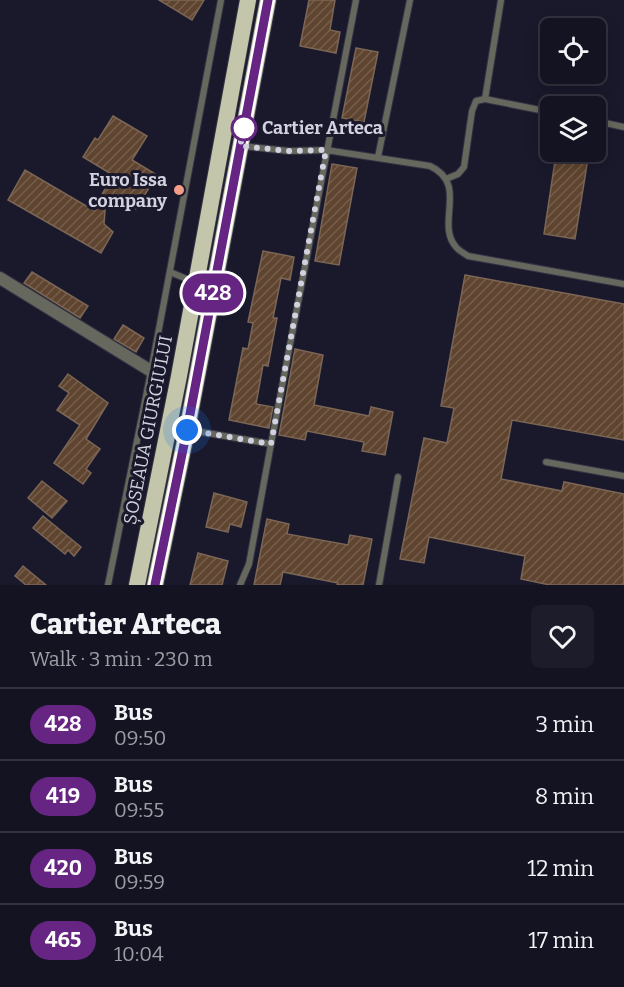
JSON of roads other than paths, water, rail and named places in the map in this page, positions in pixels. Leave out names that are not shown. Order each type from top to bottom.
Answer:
[{"type":"highway","name":"ȘOSEAUA GIURGIULUI","points":[[137,585],[248,0]]},
{"type":"highway","name":"ȘOSEAUA GIURGIULUI","points":[[155,585],[187,430],[268,0]]},
{"type":"street","points":[[0,278],[151,371]]},
{"type":"lane","points":[[108,585],[221,0]]},
{"type":"lane","points":[[240,585],[249,564],[356,0]]},
{"type":"lane","points":[[378,157],[410,0]]},
{"type":"lane","points":[[485,99],[501,0]]},
{"type":"lane","points":[[447,179],[458,174],[464,167],[472,111],[476,101],[485,99],[540,110]]},
{"type":"lane","points":[[606,124],[624,127]]},
{"type":"lane","points":[[240,146],[289,151],[326,150],[430,166],[440,171],[447,179],[450,189],[450,237],[456,248],[468,256],[624,284]]},
{"type":"lane","points":[[170,272],[196,283]]},
{"type":"lane","points":[[187,430],[271,444]]},
{"type":"lane","points":[[546,462],[624,476]]},
{"type":"lane","points":[[379,585],[398,477]]},
{"type":"place","name":"Cartier Arteca","points":[[244,128]]},
{"type":"place","name":"Euro Issa company","points":[[179,190]]}]
